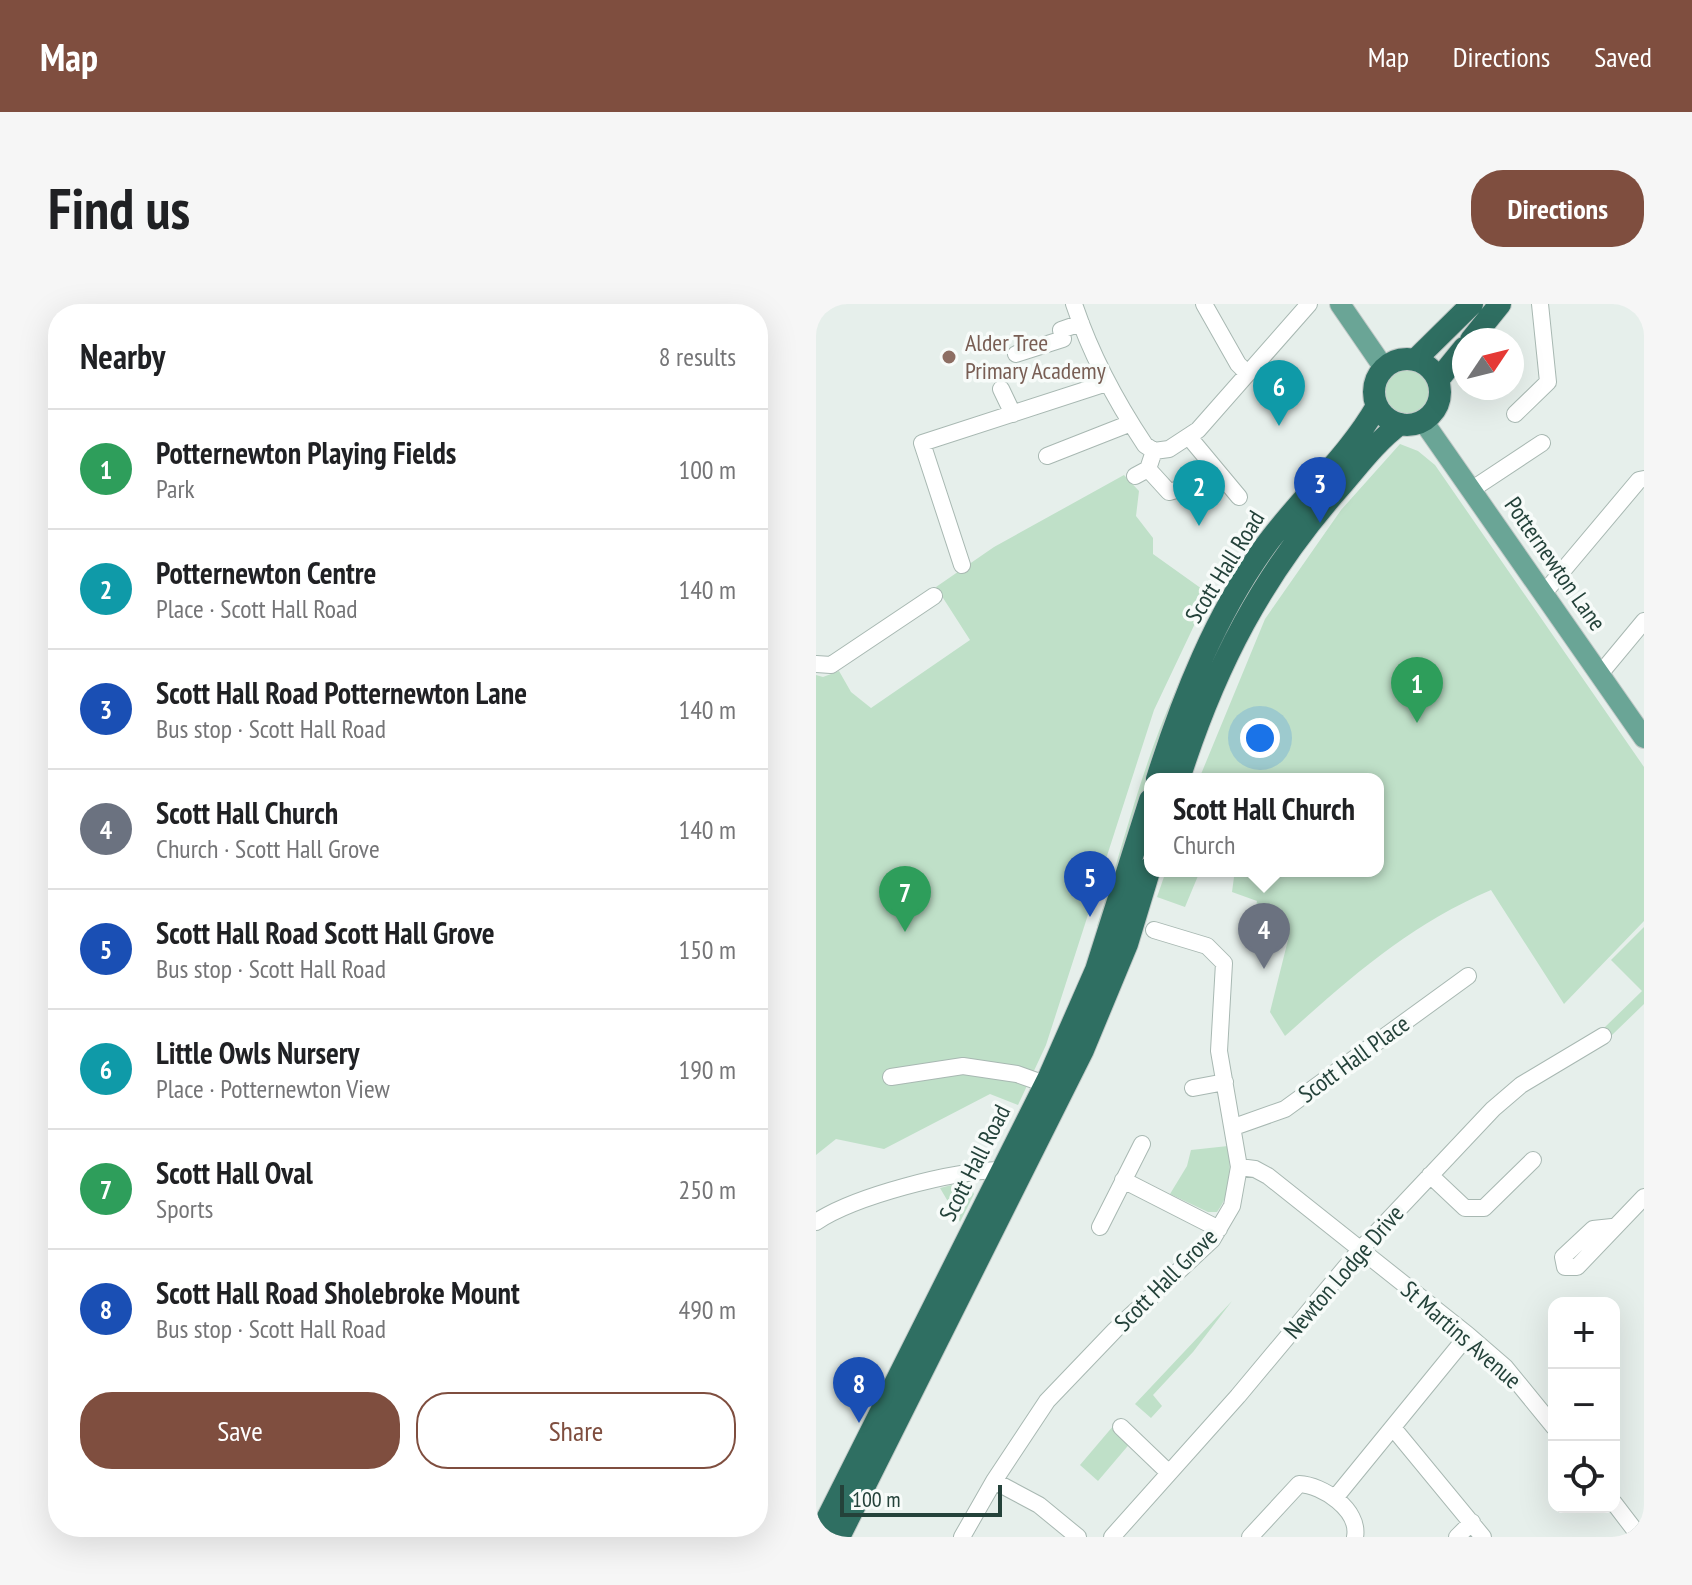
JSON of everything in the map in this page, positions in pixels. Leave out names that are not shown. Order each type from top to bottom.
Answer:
[{"type":"highway","points":[[1415,360],[1472,304]]},
{"type":"highway","points":[[1481,328],[1500,304]]},
{"type":"highway","points":[[1400,360],[1415,360],[1430,368],[1438,380],[1439,403],[1423,421],[1400,424],[1386,417],[1377,406],[1375,383],[1384,368],[1400,360]]},
{"type":"highway","points":[[1438,380],[1452,363]]},
{"type":"highway","name":"Scott Hall Road","points":[[1181,773],[1231,623],[1264,548],[1296,505],[1363,430],[1377,406]]},
{"type":"highway","name":"Scott Hall Road","points":[[1159,773],[1178,713],[1231,623],[1377,442],[1400,424]]},
{"type":"highway","name":"Scott Hall Road","points":[[1009,1174],[1083,1050],[1105,973],[1143,867]]},
{"type":"highway","name":"Scott Hall Road","points":[[835,1533],[1009,1174],[1045,1084],[1105,973]]},
{"type":"main road","points":[[1340,304],[1384,368]]},
{"type":"main road","name":"Potternewton Lane","points":[[1423,421],[1644,738]]},
{"type":"street","points":[[1074,304],[1107,383],[1131,423],[1154,451]]},
{"type":"street","points":[[1204,304],[1238,364],[1246,372]]},
{"type":"street","points":[[1154,451],[1169,449],[1206,422],[1246,372],[1309,304]]},
{"type":"street","points":[[1515,414],[1548,382],[1540,304]]},
{"type":"street","points":[[1016,354],[1063,339],[1061,330],[1081,323]]},
{"type":"street","points":[[962,565],[922,443],[1107,383]]},
{"type":"street","points":[[1001,389],[1013,414]]},
{"type":"street","points":[[1047,456],[1131,423]]},
{"type":"street","points":[[1189,437],[1239,497]]},
{"type":"street","points":[[1471,490],[1542,443]]},
{"type":"street","points":[[1154,451],[1141,472],[1169,492],[1187,487],[1213,466]]},
{"type":"street","points":[[1544,593],[1639,480],[1644,479]]},
{"type":"street","points":[[817,665],[831,665],[934,596]]},
{"type":"street","points":[[1600,674],[1644,621]]},
{"type":"street","name":"Scott Hall Grove","points":[[962,1537],[994,1481],[1047,1401],[1115,1330],[1212,1240],[1232,1206],[1239,1167],[1219,1027],[1224,963],[1207,946],[1154,930]]},
{"type":"street","name":"Scott Hall Place","points":[[1234,1127],[1285,1109],[1468,976]]},
{"type":"street","name":"Newton Lodge Drive","points":[[1112,1537],[1360,1250],[1493,1109],[1521,1085],[1603,1036]]},
{"type":"street","points":[[891,1077],[963,1066],[1017,1074],[1045,1084]]},
{"type":"street","points":[[1193,1088],[1225,1082]]},
{"type":"street","points":[[1100,1227],[1142,1144]]},
{"type":"street","points":[[1430,1175],[1465,1208],[1484,1208],[1533,1160]]},
{"type":"street","name":"St Martins Avenue","points":[[1239,1167],[1255,1169],[1268,1176],[1468,1335],[1505,1367],[1548,1420]]},
{"type":"street","points":[[816,1222],[857,1203],[975,1170],[1009,1174]]},
{"type":"street","points":[[1123,1180],[1219,1229]]},
{"type":"street","points":[[1612,1227],[1644,1197]]},
{"type":"street","points":[[1335,1498],[1468,1335]]},
{"type":"street","points":[[1121,1427],[1169,1473]]},
{"type":"street","points":[[1394,1429],[1483,1537]]},
{"type":"street","points":[[994,1481],[1039,1505],[1078,1537]]},
{"type":"street","points":[[1250,1537],[1299,1484],[1310,1485],[1335,1498],[1350,1516],[1355,1537]]},
{"type":"street","points":[[1620,1511],[1640,1537]]},
{"type":"street","points":[[1457,1537],[1472,1522]]},
{"type":"green space","points":[[1405,367],[1423,375],[1431,393],[1423,411],[1405,419],[1387,411],[1379,393],[1387,375]]},
{"type":"green space","points":[[1400,444],[1418,451],[1435,465],[1644,767],[1644,921],[1564,1004],[1491,890],[1407,936],[1358,973],[1285,1036],[1270,1012],[1289,936],[1253,927],[1257,901],[1232,892],[1234,877],[1384,877],[1384,773],[1201,773],[1265,619],[1341,510]]},
{"type":"green space","points":[[1317,463],[1322,467],[1280,516],[1158,751],[1151,773],[1144,773],[1169,706],[1199,642],[1234,580]]},
{"type":"green space","points":[[1124,475],[1139,491],[1136,516],[1153,538],[1153,554],[1209,594],[1154,710],[1046,1045],[1018,1105],[990,1094],[884,1149],[836,1139],[816,1155],[816,675],[823,677],[839,671],[851,692],[871,708],[970,640],[936,587],[994,547]]},
{"type":"green space","points":[[1144,773],[1144,795],[1102,928],[1097,926]]},
{"type":"green space","points":[[1164,877],[1198,877],[1185,907],[1157,897]]},
{"type":"green space","points":[[1644,927],[1644,1004],[1611,1036],[1604,1028],[1642,991],[1611,960]]},
{"type":"green space","points":[[1228,1146],[1229,1180],[1217,1212],[1208,1212],[1170,1194],[1187,1166],[1191,1150]]},
{"type":"green space","points":[[967,1181],[974,1194],[960,1222],[940,1188]]},
{"type":"green space","points":[[1232,1301],[1193,1352],[1153,1395],[1162,1406],[1151,1418],[1135,1404]]},
{"type":"green space","points":[[1114,1425],[1132,1441],[1098,1481],[1080,1465]]},
{"type":"place","name":"Alder Tree Primary Academy","points":[[949,357]]},
{"type":"place","name":"Little Owls Nursery","points":[[1279,426]]},
{"type":"place","name":"Scott Hall Road Potternewton Lane","points":[[1320,523]]},
{"type":"place","name":"Potternewton Centre","points":[[1199,526]]},
{"type":"place","name":"Potternewton Playing Fields","points":[[1417,723]]},
{"type":"place","name":"Scott Hall Road Scott Hall Grove","points":[[1090,917]]},
{"type":"place","name":"Scott Hall Oval","points":[[905,932]]},
{"type":"place","name":"Scott Hall Church","points":[[1264,969]]},
{"type":"place","name":"Scott Hall Road Sholebroke Mount","points":[[859,1423]]}]
